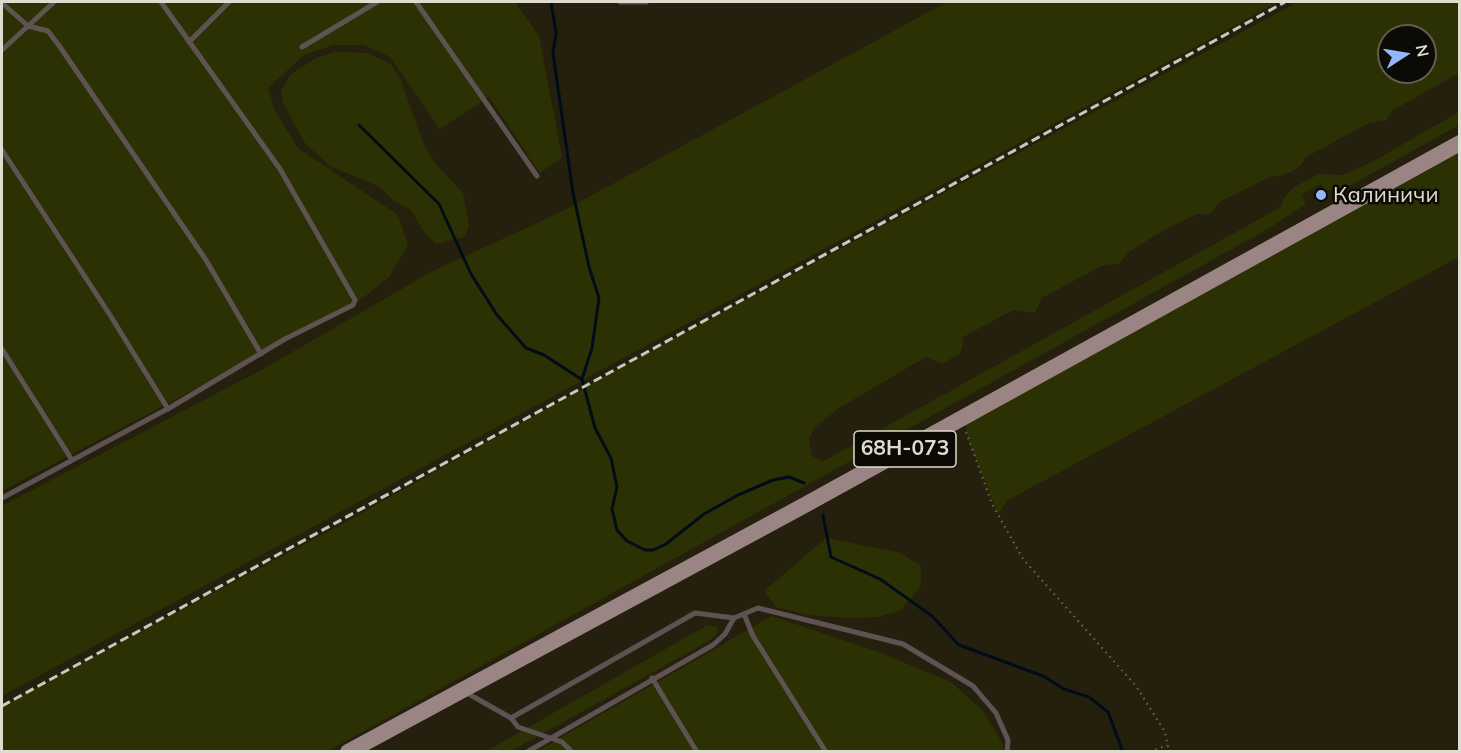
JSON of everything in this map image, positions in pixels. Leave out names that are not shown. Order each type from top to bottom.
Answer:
[{"type":"main road","name":"68Н-073","points":[[348,752],[803,506],[1460,143]]},
{"type":"lane","points":[[2,50],[54,2]]},
{"type":"lane","points":[[2,498],[168,409],[261,354],[353,304],[355,296],[280,169],[161,2]]},
{"type":"lane","points":[[189,42],[229,2]]},
{"type":"lane","points":[[302,47],[377,2]]},
{"type":"lane","points":[[416,2],[537,176]]},
{"type":"lane","points":[[620,2],[646,2]]},
{"type":"lane","points":[[2,3],[28,26],[48,31],[60,47],[206,260],[261,354]]},
{"type":"lane","points":[[2,150],[110,315],[168,409]]},
{"type":"lane","points":[[2,349],[72,460]]},
{"type":"lane","points":[[511,718],[695,613],[734,618],[758,608],[903,644],[973,686],[996,713],[1008,740],[1007,752]]},
{"type":"lane","points":[[744,614],[753,636],[826,752]]},
{"type":"lane","points":[[527,752],[652,678],[713,645],[725,634],[734,618]]},
{"type":"lane","points":[[652,678],[697,752]]},
{"type":"lane","points":[[460,690],[486,702],[511,718],[518,727],[562,742],[572,752]]},
{"type":"path","points":[[961,418],[992,504],[1023,559],[1136,686],[1165,732],[1169,752]]},
{"type":"path","points":[[1150,752],[1167,745]]},
{"type":"green space","points":[[2,2],[515,2],[539,36],[562,157],[540,173],[489,97],[440,129],[390,57],[364,45],[333,45],[304,55],[268,88],[275,111],[298,148],[398,215],[408,245],[389,277],[354,305],[2,491]]},
{"type":"green space","points":[[947,2],[1278,2],[2,696],[2,506],[263,369],[433,271],[561,212]]},
{"type":"green space","points":[[1298,2],[1459,2],[1459,73],[1393,110],[1386,120],[1369,123],[1306,157],[1300,166],[1291,172],[1265,179],[1219,202],[1210,214],[1197,214],[1164,230],[1130,251],[1118,264],[1101,266],[1042,298],[1035,313],[1013,310],[963,337],[959,354],[942,364],[926,357],[839,408],[814,428],[809,440],[812,456],[822,461],[828,459],[1281,207],[1284,198],[1294,187],[1319,174],[1343,175],[1372,162],[1459,112],[1459,125],[1351,185],[1325,191],[1321,184],[1302,194],[1306,204],[1268,229],[328,751],[2,751],[2,706],[344,523],[605,376]]},
{"type":"green space","points":[[334,52],[367,53],[391,64],[401,80],[423,143],[434,162],[463,193],[469,224],[465,237],[436,244],[421,228],[411,210],[394,201],[380,187],[330,166],[305,143],[283,103],[281,92],[290,75],[316,58]]},
{"type":"green space","points":[[1459,153],[1459,257],[1008,500],[998,514],[968,439],[965,425]]},
{"type":"green space","points":[[826,538],[901,553],[921,566],[921,586],[900,611],[878,617],[808,615],[776,607],[764,591]]},
{"type":"green space","points":[[772,616],[881,653],[951,682],[983,711],[1001,741],[1004,751],[536,752]]},
{"type":"green space","points":[[706,626],[717,626],[718,633],[709,641],[511,751],[485,752]]},
{"type":"waterway","points":[[551,2],[556,33],[553,53],[573,193],[589,267],[599,298],[592,348],[582,379],[595,428],[611,458],[617,487],[612,509],[617,530],[627,541],[645,550],[653,550],[666,544],[704,514],[738,495],[773,480],[789,477],[804,483]]},
{"type":"waterway","points":[[359,125],[439,204],[471,274],[497,315],[526,348],[544,355],[581,379]]},
{"type":"waterway","points":[[823,515],[831,557],[880,579],[932,616],[959,645],[1043,676],[1064,689],[1089,697],[1108,712],[1123,752]]},
{"type":"railway","points":[[2,706],[1285,2]]},
{"type":"place","name":"Калиничи","points":[[1321,195]]}]
